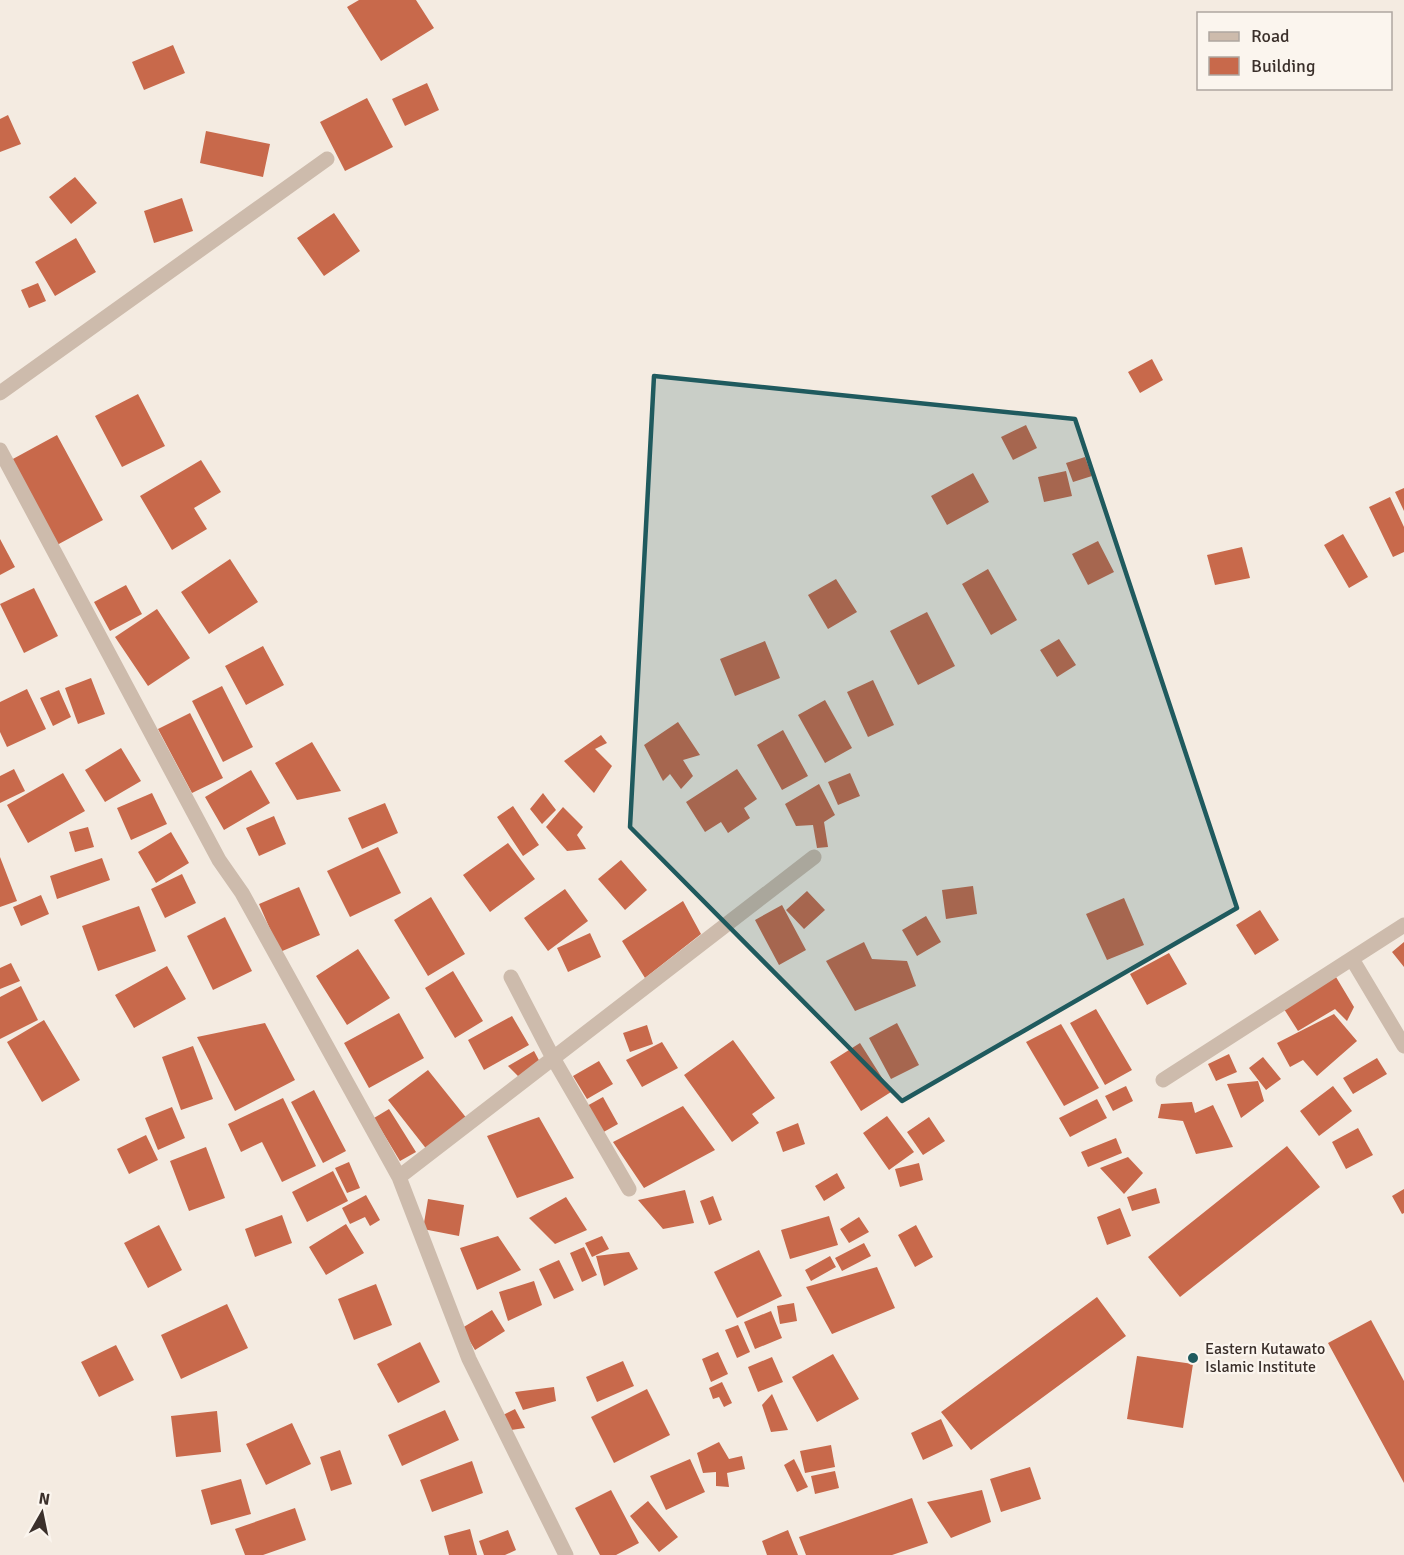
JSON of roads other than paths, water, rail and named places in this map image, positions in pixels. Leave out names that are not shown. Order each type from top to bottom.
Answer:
[{"type":"street","points":[[0,393],[327,159]]},
{"type":"street","points":[[0,450],[219,860],[242,893],[399,1177],[469,1359],[566,1555]]},
{"type":"street","points":[[399,1177],[814,857]]},
{"type":"street","points":[[1163,1080],[1404,925]]},
{"type":"street","points":[[1352,959],[1404,1046]]},
{"type":"street","points":[[511,977],[553,1058],[628,1189]]},
{"type":"place","name":"Eastern Kutawato Islamic Institute","points":[[1193,1358]]}]
